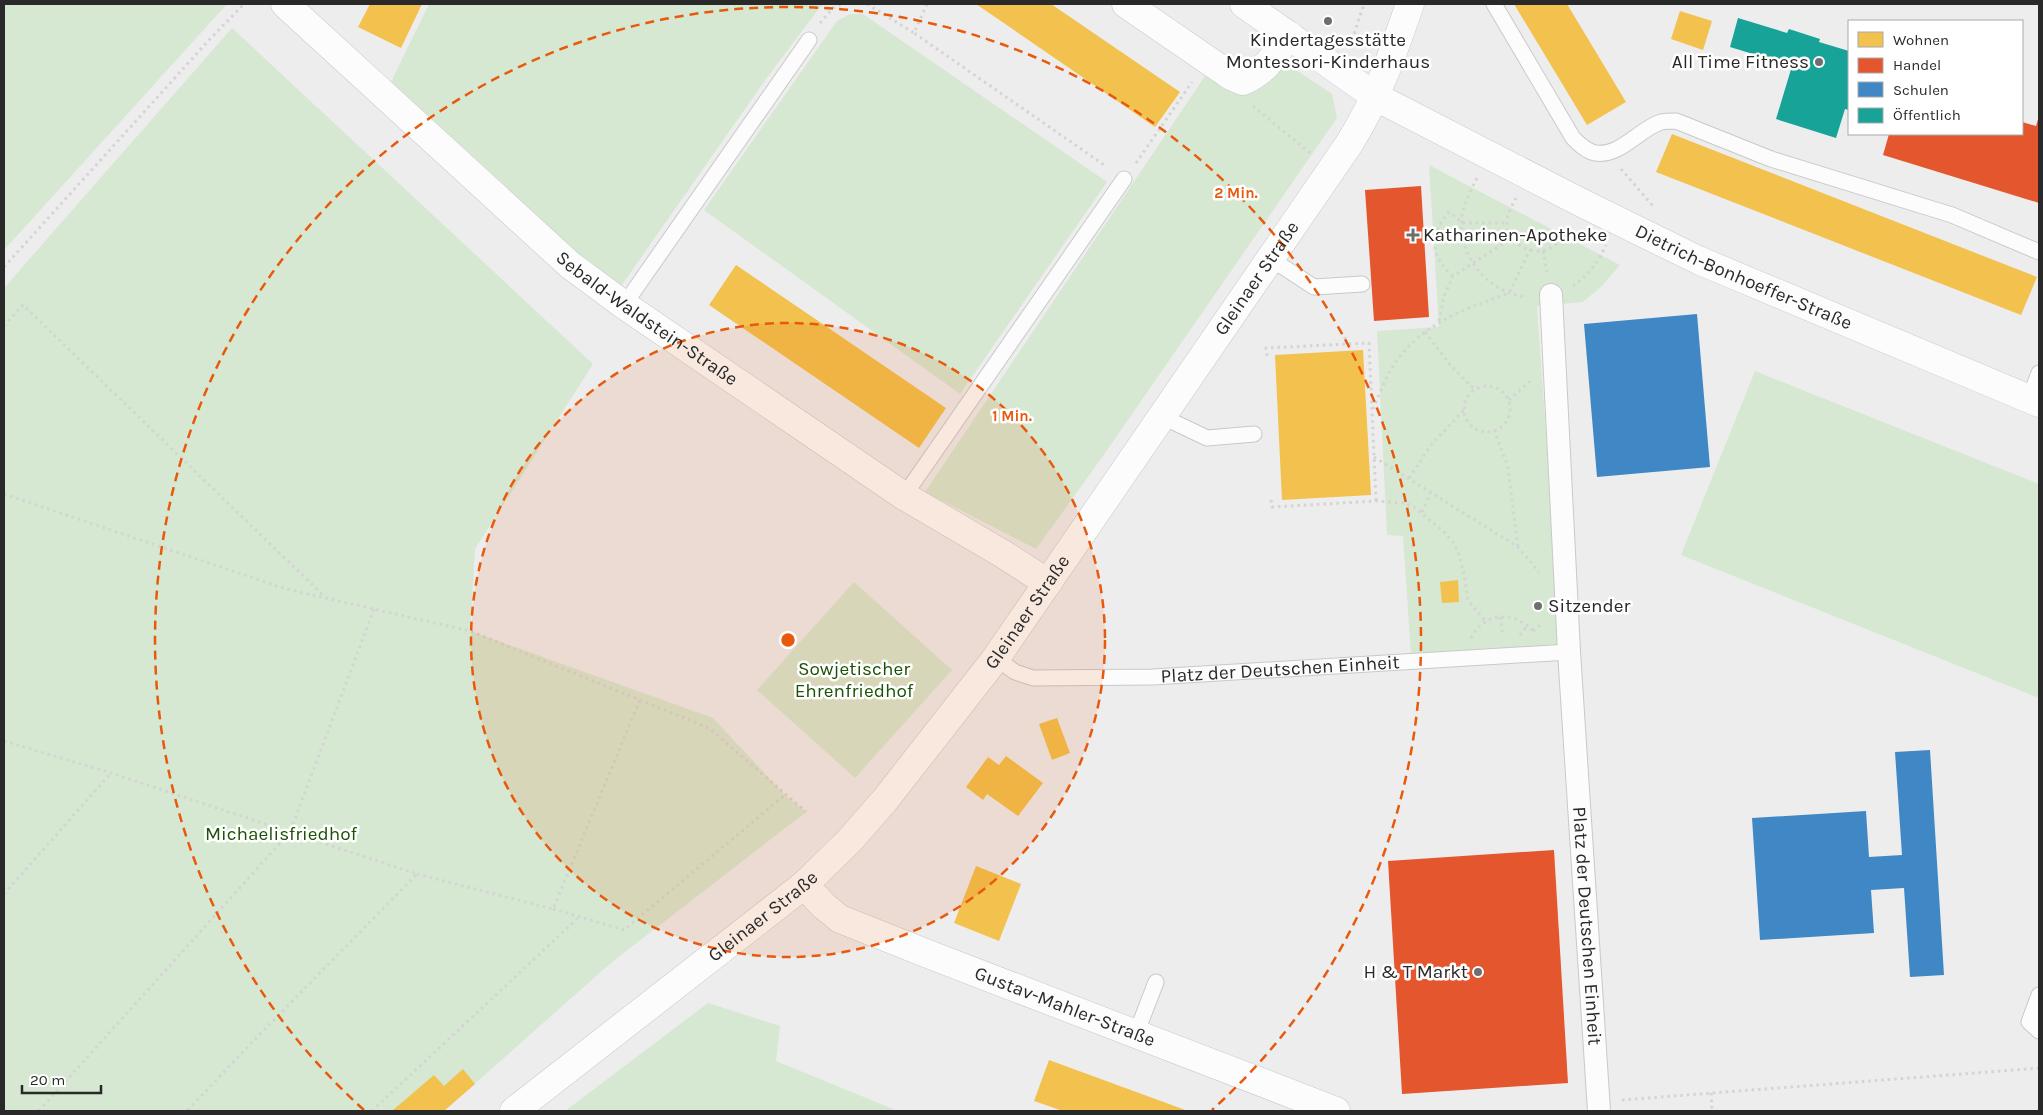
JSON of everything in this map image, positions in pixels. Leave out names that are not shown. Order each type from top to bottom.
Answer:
[{"type":"street","name":"Sebald-Waldstein-Straße","points":[[285,4],[570,265],[624,305],[904,496],[1003,554],[1048,583]]},
{"type":"street","points":[[1126,4],[1231,76],[1243,81],[1256,75],[1269,65],[1289,35]]},
{"type":"street","name":"Dietrich-Bonhoeffer-Straße","points":[[1244,4],[1376,97],[1527,176],[1698,260],[2034,401]]},
{"type":"street","name":"Gleinaer Straße","points":[[514,1111],[804,885],[850,840],[885,800],[996,658],[1332,170],[1363,122],[1376,97],[1389,66],[1410,4]]},
{"type":"street","name":"Platz der Deutschen Einheit","points":[[1551,295],[1567,604],[1599,1107]]},
{"type":"street","name":"Gustav-Mahler-Straße","points":[[804,885],[824,906],[840,919],[1336,1111]]},
{"type":"lane","points":[[1494,4],[1573,138],[1584,148],[1595,153],[1606,152],[1622,146],[1650,127],[1662,122],[1676,121],[1771,159],[1952,215],[2039,252]]},
{"type":"lane","points":[[624,305],[809,40]]},
{"type":"lane","points":[[904,496],[1124,179]]},
{"type":"lane","points":[[1271,259],[1314,287],[1362,284]]},
{"type":"lane","points":[[2034,401],[2039,373]]},
{"type":"lane","points":[[1163,418],[1207,438],[1254,434]]},
{"type":"lane","name":"Platz der Deutschen Einheit","points":[[996,658],[1015,672],[1033,678],[1153,676],[1570,652]]},
{"type":"lane","points":[[1136,1034],[1156,982]]},
{"type":"lane","points":[[2039,996],[2029,1022],[2039,1031]]},
{"type":"path","points":[[4,267],[210,39],[244,4]]},
{"type":"path","points":[[809,40],[833,8],[842,4]]},
{"type":"path","points":[[867,4],[914,33],[1124,179],[1207,60]]},
{"type":"path","points":[[914,33],[927,4]]},
{"type":"path","points":[[1243,81],[1249,104],[1332,170]]},
{"type":"path","points":[[1488,156],[1464,208],[1462,223],[1464,243],[1472,262],[1492,285],[1515,296],[1539,298],[1562,293],[1582,280],[1600,256],[1617,221]]},
{"type":"path","points":[[1527,176],[1509,211],[1506,223],[1509,233],[1516,243],[1530,250],[1543,251],[1555,246],[1562,237],[1580,202]]},
{"type":"path","points":[[1453,276],[1444,268],[1436,254],[1434,240],[1439,224],[1449,212],[1462,223],[1506,223]]},
{"type":"path","points":[[1439,321],[1444,296],[1453,276],[1512,238]]},
{"type":"path","points":[[1372,411],[1397,361],[1416,339],[1439,321],[1509,293],[1530,250]]},
{"type":"path","points":[[4,326],[23,305],[326,598]]},
{"type":"path","points":[[1425,332],[1451,366],[1475,390]]},
{"type":"path","points":[[1345,337],[1346,344]]},
{"type":"path","points":[[1266,356],[1266,348],[1369,344],[1376,501]]},
{"type":"path","points":[[1490,386],[1498,388],[1509,400],[1509,415],[1501,427],[1487,432],[1474,428],[1469,423],[1464,410],[1465,402],[1475,390],[1490,386]]},
{"type":"path","points":[[1409,478],[1432,444],[1464,410]]},
{"type":"path","points":[[1494,430],[1508,467],[1518,547]]},
{"type":"path","points":[[1374,457],[1518,547],[1567,604]]},
{"type":"path","points":[[1422,512],[1431,492]]},
{"type":"path","points":[[4,494],[286,588],[470,631],[709,728],[806,812]]},
{"type":"path","points":[[1272,500],[1272,507],[1376,501],[1405,503],[1414,506],[1452,542],[1459,555],[1468,600],[1486,622]]},
{"type":"path","points":[[39,1111],[290,832],[374,609]]},
{"type":"path","points":[[1468,658],[1468,648],[1472,635],[1481,625],[1493,618],[1506,616],[1518,619],[1528,625],[1535,634],[1541,653]]},
{"type":"path","points":[[1500,617],[1504,640]]},
{"type":"path","points":[[553,910],[640,700]]},
{"type":"path","points":[[4,741],[111,773],[417,874],[624,930],[785,795]]},
{"type":"path","points":[[4,894],[111,773]]},
{"type":"path","points":[[187,1111],[417,874]]},
{"type":"path","points":[[372,1111],[578,918]]},
{"type":"path","points":[[1599,1107],[1711,1093],[2039,1068]]},
{"type":"path","points":[[1711,1093],[1712,1111]]},
{"type":"green space","points":[[4,4],[227,4],[4,250]]},
{"type":"green space","points":[[429,4],[826,4],[820,7],[766,79],[619,289],[567,250],[390,84]]},
{"type":"green space","points":[[850,14],[863,14],[1107,182],[960,394],[704,210],[837,21]]},
{"type":"green space","name":"Michaelisfriedhof","points":[[232,28],[593,364],[475,549],[470,631],[713,718],[785,795],[806,812],[612,962],[444,1111],[4,1111],[4,288]]},
{"type":"green space","points":[[1284,62],[1332,94],[1337,118],[1103,456],[1036,549],[925,492],[1205,76],[1226,87]]},
{"type":"green space","points":[[1429,165],[1620,265],[1601,287],[1583,302],[1537,306],[1561,646],[1411,655],[1403,536],[1387,535],[1377,331],[1439,327]]},
{"type":"green space","points":[[1755,371],[2039,484],[2039,698],[1681,555]]},
{"type":"green space","name":"Sowjetischer Ehrenfriedhof","points":[[854,582],[952,670],[855,778],[757,690]]},
{"type":"green space","points":[[708,1003],[780,1026],[776,1061],[898,1111],[565,1111]]},
{"type":"building: Wohnen","points":[[370,4],[422,4],[401,48],[358,27]]},
{"type":"building: Wohnen","points":[[976,4],[1051,4],[1180,92],[1155,127]]},
{"type":"building: Wohnen","points":[[1514,4],[1567,4],[1626,102],[1587,125]]},
{"type":"building: Wohnen","points":[[1680,11],[1712,21],[1703,50],[1671,39]]},
{"type":"building: Wohnen","points":[[1672,134],[2037,277],[2021,315],[1656,172]]},
{"type":"building: Wohnen","points":[[736,265],[946,408],[919,448],[709,305]]},
{"type":"building: Wohnen","points":[[1363,350],[1371,495],[1282,500],[1275,355]]},
{"type":"building: Wohnen","points":[[1458,580],[1459,602],[1442,603],[1440,582]]},
{"type":"building: Wohnen","points":[[1057,718],[1070,753],[1052,760],[1039,724]]},
{"type":"building: Wohnen","points":[[1006,756],[1043,783],[1018,816],[987,794],[983,800],[966,787],[988,757],[999,765]]},
{"type":"building: Wohnen","points":[[976,866],[1021,884],[999,941],[954,923]]},
{"type":"building: Wohnen","points":[[1049,1060],[1188,1111],[1063,1111],[1034,1101]]},
{"type":"building: Wohnen","points":[[463,1069],[475,1084],[444,1111],[392,1111],[434,1075],[444,1086]]},
{"type":"building: Handel","points":[[2039,116],[2039,203],[1883,155],[1889,135],[2023,135],[2023,122],[2036,126]]},
{"type":"building: Handel","points":[[1421,186],[1429,317],[1374,321],[1365,190]]},
{"type":"building: Handel","name":"H & T Markt","points":[[1554,850],[1568,1083],[1402,1094],[1388,861]]},
{"type":"building: Schulen","points":[[1697,314],[1710,467],[1597,477],[1584,324]]},
{"type":"building: Schulen","points":[[1930,750],[1944,975],[1910,977],[1904,888],[1871,890],[1874,933],[1760,940],[1752,818],[1866,811],[1869,857],[1902,855],[1895,752]]},
{"type":"building: Öffentlich","points":[[1738,18],[1787,33],[1789,29],[1820,39],[1819,42],[1848,51],[1848,110],[1845,109],[1836,138],[1776,119],[1792,66],[1730,47]]},
{"type":"place","name":"Kindertagesstätte Montessori-Kinderhaus","points":[[1328,21]]},
{"type":"place","name":"All Time Fitness","points":[[1819,62]]},
{"type":"place","name":"Katharinen-Apotheke","points":[[1413,235]]},
{"type":"place","name":"Sitzender","points":[[1538,606]]},
{"type":"place","name":"H & T Markt","points":[[1478,972]]}]
